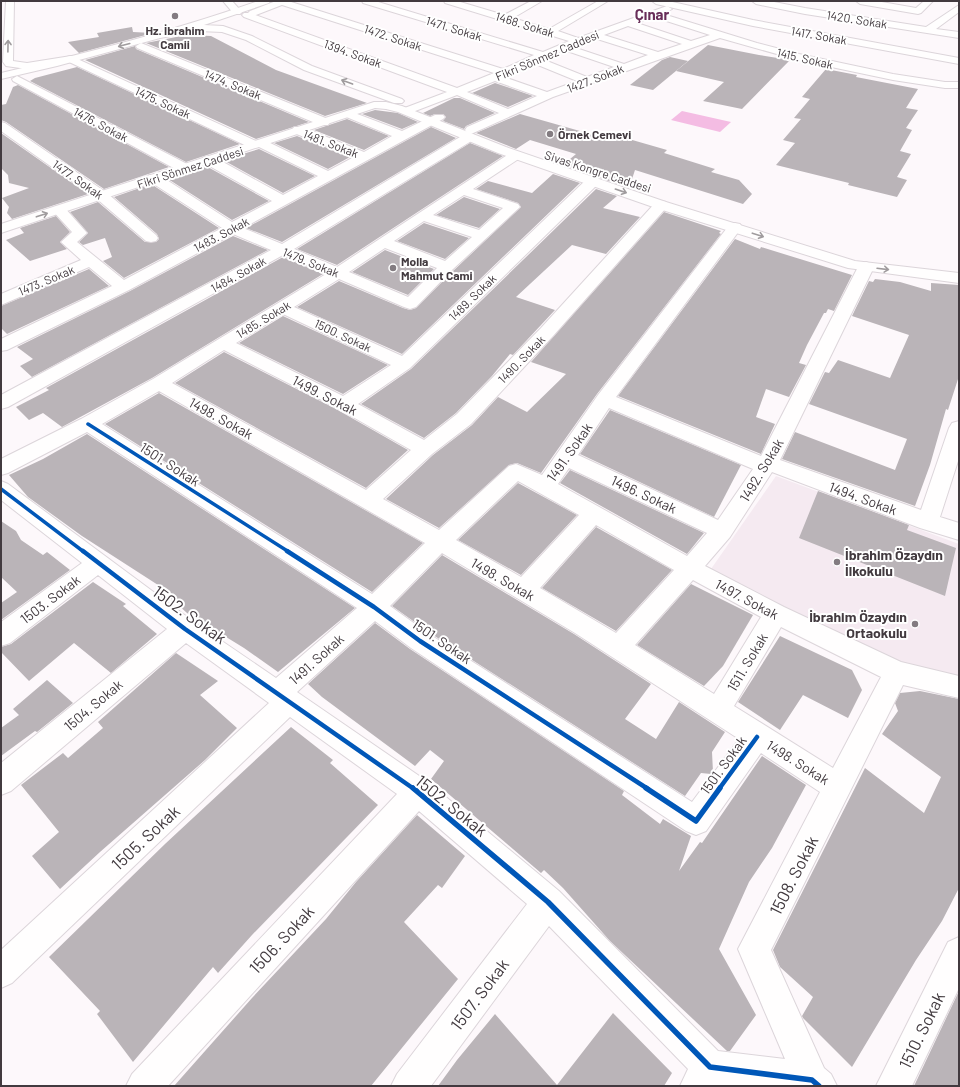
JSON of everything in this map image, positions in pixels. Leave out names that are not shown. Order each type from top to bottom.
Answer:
[{"type":"street","points":[[10,1],[8,62],[10,64],[27,66],[71,59]]},
{"type":"street","name":"Sivas Kongre Caddesi","points":[[228,1],[241,18],[249,38]]},
{"type":"street","points":[[241,18],[266,1]]},
{"type":"street","points":[[2,81],[57,63],[161,35],[241,18],[283,1]]},
{"type":"street","name":"1472. Sokak","points":[[283,1],[499,75],[548,96]]},
{"type":"street","name":"1471. Sokak","points":[[366,1],[538,57],[587,81]]},
{"type":"street","name":"1468. Sokak","points":[[448,1],[579,41]]},
{"type":"street","points":[[468,7],[479,1]]},
{"type":"street","points":[[505,18],[538,1]]},
{"type":"street","points":[[550,32],[604,1]]},
{"type":"street","name":"1417. Sokak","points":[[656,1],[753,23],[959,61]]},
{"type":"street","name":"Fikri Sönmez Caddesi","points":[[411,109],[458,92],[563,47],[689,1]]},
{"type":"street","name":"1420. Sokak","points":[[756,1],[805,11],[959,35]]},
{"type":"street","points":[[860,1],[918,11],[929,1]]},
{"type":"street","points":[[928,30],[959,8]]},
{"type":"street","name":"1415. Sokak","points":[[654,14],[753,45],[798,57],[893,77],[945,85],[959,85]]},
{"type":"street","name":"1394. Sokak","points":[[241,18],[458,92],[509,113]]},
{"type":"street","points":[[629,23],[692,44]]},
{"type":"street","name":"Sivas Kongre Caddesi","points":[[161,35],[207,27],[224,28],[249,38],[308,68],[368,90],[516,155],[661,204],[736,221],[853,265],[862,260],[959,278]]},
{"type":"street","name":"1427. Sokak","points":[[470,134],[509,113],[548,96],[624,67],[721,34]]},
{"type":"street","points":[[798,57],[817,34]]},
{"type":"street","points":[[594,35],[658,55]]},
{"type":"street","name":"1474. Sokak","points":[[141,46],[324,122]]},
{"type":"street","points":[[563,47],[624,67]]},
{"type":"street","name":"1475. Sokak","points":[[71,59],[328,176]]},
{"type":"street","points":[[2,81],[17,79],[38,73],[57,63]]},
{"type":"street","name":"1476. Sokak","points":[[17,79],[184,168]]},
{"type":"street","points":[[368,90],[374,98],[374,105]]},
{"type":"street","name":"Sivas Kongre Caddesi","points":[[374,105],[411,109]]},
{"type":"street","name":"Fikri Sönmez Caddesi","points":[[3,228],[374,105]]},
{"type":"street","points":[[348,114],[402,136]]},
{"type":"street","name":"1483. Sokak","points":[[1,346],[123,287],[283,202],[364,156],[434,119]]},
{"type":"street","name":"1477. Sokak","points":[[1,126],[102,196],[151,238]]},
{"type":"street","name":"1481. Sokak","points":[[298,130],[364,156]]},
{"type":"street","name":"Sivas Kongre Caddesi","points":[[470,134],[638,184]]},
{"type":"street","name":"1484. Sokak","points":[[1,403],[282,250],[470,134]]},
{"type":"street","name":"1485. Sokak","points":[[1,468],[88,424],[159,383],[338,273],[516,155]]},
{"type":"street","points":[[209,160],[283,202]]},
{"type":"street","name":"1479. Sokak","points":[[154,178],[232,228],[410,304],[447,267]]},
{"type":"street","name":"1489. Sokak","points":[[344,404],[404,364],[593,181]]},
{"type":"street","points":[[383,242],[447,267],[513,207],[462,190]]},
{"type":"street","name":"1490. Sokak","points":[[368,500],[425,449],[464,419],[547,332],[661,204]]},
{"type":"street","points":[[59,210],[80,233],[68,242],[123,287]]},
{"type":"street","points":[[422,216],[481,235]]},
{"type":"street","name":"1491. Sokak","points":[[283,698],[440,542],[516,471],[545,486],[566,458],[605,399],[736,221]]},
{"type":"street","name":"1492. Sokak","points":[[618,647],[690,568],[722,530],[767,464],[862,260]]},
{"type":"street","name":"1473. Sokak","points":[[1,300],[91,261]]},
{"type":"street","name":"1500. Sokak","points":[[281,307],[404,364]]},
{"type":"street","name":"1499. Sokak","points":[[223,343],[344,404],[425,449]]},
{"type":"street","name":"1498. Sokak","points":[[159,383],[368,500],[618,647],[838,787]]},
{"type":"street","name":"1494. Sokak","points":[[605,399],[767,464],[959,532]]},
{"type":"street","name":"1501. Sokak","points":[[88,424],[374,607],[420,641],[696,820],[757,736]]},
{"type":"street","points":[[928,522],[959,428]]},
{"type":"street","name":"1496. Sokak","points":[[566,458],[722,530]]},
{"type":"street","name":"1497. Sokak","points":[[545,486],[690,568],[776,614],[897,672],[959,687]]},
{"type":"street","name":"1502. Sokak","points":[[1,489],[185,628],[418,792],[548,902],[704,1076],[815,1083]]},
{"type":"street","points":[[523,591],[594,513]]},
{"type":"street","name":"1503. Sokak","points":[[1,636],[98,563]]},
{"type":"street","name":"1511. Sokak","points":[[718,710],[776,614]]},
{"type":"street","name":"1504. Sokak","points":[[1,782],[185,628]]},
{"type":"street","name":"1508. Sokak","points":[[815,1083],[754,949],[897,672]]},
{"type":"street","name":"1505. Sokak","points":[[1,972],[283,698]]},
{"type":"street","name":"1506. Sokak","points":[[144,1086],[418,792]]},
{"type":"street","name":"1507. Sokak","points":[[409,1086],[548,902]]},
{"type":"street","name":"1510. Sokak","points":[[894,1086],[959,953]]},
{"type":"shaded area","points":[[682,111],[731,122],[720,132],[671,120]]},
{"type":"shaded area","name":"İbrahim Özaydın İlkokulu","points":[[776,476],[959,544],[959,676],[914,668],[863,650],[711,569]]},
{"type":"building","points":[[132,27],[133,32],[153,33],[79,53],[68,42],[99,37],[97,33]]},
{"type":"building","points":[[186,35],[211,36],[276,70],[367,103],[325,116],[146,43]]},
{"type":"building","points":[[708,45],[790,60],[742,109],[703,101],[724,82],[676,71]]},
{"type":"building","points":[[135,46],[136,49],[309,122],[256,139],[85,60]]},
{"type":"building","points":[[670,57],[688,61],[653,90],[630,85],[662,60]]},
{"type":"building","points":[[77,67],[240,144],[186,162],[30,81],[35,78]]},
{"type":"building","points":[[826,69],[857,75],[856,77],[918,89],[906,108],[918,110],[906,128],[912,130],[900,151],[911,154],[897,177],[907,180],[897,197],[848,185],[849,183],[776,165],[795,143],[783,140],[801,119],[794,118],[810,99],[802,97]]},
{"type":"building","points":[[495,83],[533,96],[508,107],[472,93]]},
{"type":"building","points":[[18,85],[169,167],[104,189],[1,120],[1,105],[6,104],[13,87]]},
{"type":"building","points":[[454,98],[460,98],[495,113],[466,126],[464,129],[443,121],[446,117],[443,114],[435,114],[430,116],[423,113]]},
{"type":"building","points":[[375,110],[398,113],[418,122],[402,129],[362,114]]},
{"type":"building","points":[[520,114],[601,137],[608,133],[667,150],[664,153],[715,169],[711,172],[739,180],[752,194],[743,204],[635,170],[629,188],[563,165],[576,154],[530,140],[516,149],[476,133]]},
{"type":"building","points":[[347,119],[389,136],[364,150],[314,130]]},
{"type":"building","points":[[431,127],[456,138],[282,242],[246,228]]},
{"type":"building","points":[[1,133],[88,194],[12,219],[7,213],[9,207],[2,198],[29,188],[9,183],[8,175],[1,168]]},
{"type":"building","points":[[297,136],[350,157],[328,169],[274,143]]},
{"type":"building","points":[[470,143],[503,156],[337,265],[297,249]]},
{"type":"building","points":[[259,149],[315,176],[283,193],[223,160]]},
{"type":"building","points":[[206,166],[269,201],[232,220],[168,179]]},
{"type":"building","points":[[553,174],[580,183],[402,354],[297,307],[339,281],[403,308],[410,310],[416,308],[521,207],[518,203],[476,189],[488,181],[532,193]]},
{"type":"building","points":[[151,184],[219,228],[124,278],[103,261],[112,257],[105,238],[83,245],[79,242],[88,233],[70,212],[98,202],[145,242],[156,242],[159,239],[157,234],[114,197]]},
{"type":"building","points":[[596,189],[617,196],[603,208],[640,217],[606,254],[572,245],[516,297],[555,310],[513,355],[510,354],[492,376],[456,413],[424,438],[361,404],[411,369]]},
{"type":"building","points":[[464,197],[500,209],[479,228],[436,215]]},
{"type":"building","points":[[664,212],[721,231],[719,233],[721,234],[597,394],[541,473],[517,463],[509,465],[439,528],[386,499],[433,455],[472,425],[498,397],[527,412],[566,374],[531,362]]},
{"type":"building","points":[[56,216],[70,232],[60,242],[67,249],[30,261],[6,240],[24,233],[20,228]]},
{"type":"building","points":[[424,223],[469,238],[445,259],[397,241]]},
{"type":"building","points":[[233,236],[268,250],[32,377],[20,366],[33,359],[17,347],[130,291]]},
{"type":"building","points":[[735,239],[760,249],[761,247],[852,275],[834,311],[828,309],[826,313],[824,313],[807,345],[799,363],[806,365],[789,397],[766,389],[756,417],[775,424],[761,454],[618,396]]},
{"type":"building","name":"Molla Mahmut Cami","points":[[385,250],[434,269],[408,295],[352,272]]},
{"type":"building","points":[[283,257],[323,274],[152,378],[62,427],[43,413],[29,420],[16,407],[49,390],[46,388]]},
{"type":"building","points":[[89,269],[109,286],[7,334],[1,328],[1,306]]},
{"type":"building","points":[[875,279],[900,282],[931,291],[931,283],[959,285],[959,376],[948,410],[946,409],[930,465],[915,506],[782,459],[795,432],[895,470],[907,439],[809,404],[825,372],[829,373],[838,360],[890,378],[909,335],[852,316],[869,281],[873,282]]},
{"type":"building","points":[[283,316],[388,365],[343,394],[239,343]]},
{"type":"building","points":[[224,352],[336,409],[408,450],[366,488],[175,383]]},
{"type":"building","points":[[159,393],[423,543],[372,592],[105,424]]},
{"type":"building","points":[[610,410],[741,465],[714,517],[580,454]]},
{"type":"building","points":[[87,434],[355,608],[278,672],[244,648],[187,613],[169,597],[172,594],[82,536],[28,497],[9,475],[43,459]]},
{"type":"building","points":[[570,470],[704,533],[687,554],[560,483]]},
{"type":"building","points":[[518,483],[577,515],[521,575],[458,540]]},
{"type":"building","points":[[818,491],[909,525],[907,530],[956,548],[945,596],[799,538]]},
{"type":"building","points":[[1,521],[16,531],[21,540],[43,555],[47,552],[70,570],[1,620],[1,603],[17,592],[1,577]]},
{"type":"building","points":[[596,527],[672,570],[616,631],[542,588]]},
{"type":"building","points":[[442,555],[574,634],[651,684],[625,719],[656,739],[679,702],[725,732],[712,752],[713,772],[711,774],[701,773],[685,796],[430,633],[392,606]]},
{"type":"building","points":[[93,582],[126,604],[123,606],[157,634],[111,673],[74,643],[29,681],[1,652],[1,647],[11,644]]},
{"type":"building","points":[[691,584],[753,615],[723,666],[704,686],[637,645]]},
{"type":"building","points":[[375,623],[410,649],[624,791],[622,795],[660,824],[663,819],[691,836],[679,871],[700,842],[702,843],[762,756],[806,785],[772,848],[749,882],[719,949],[756,1015],[730,1051],[727,1051],[610,941],[563,888],[544,870],[541,873],[431,779],[444,761],[430,750],[415,766],[322,697],[308,684]]},
{"type":"building","points":[[780,636],[852,670],[862,690],[848,718],[803,695],[780,730],[738,702]]},
{"type":"building","points":[[176,653],[218,681],[200,695],[237,728],[205,760],[60,889],[32,856],[59,832],[21,785],[63,753],[68,758],[103,728],[98,722]]},
{"type":"building","points":[[47,680],[73,703],[37,732],[35,731],[1,756],[1,728],[19,715],[13,709]]},
{"type":"building","points":[[920,691],[959,699],[959,888],[942,921],[916,960],[852,1067],[803,1018],[802,1016],[813,997],[780,967],[773,950],[865,768],[924,813],[941,777],[882,734],[898,711],[895,703],[900,693]]},
{"type":"building","points":[[291,727],[333,760],[330,763],[378,805],[252,935],[218,973],[213,967],[133,1062],[97,1014],[100,1011],[49,957],[165,844]]},
{"type":"building","points":[[417,815],[465,856],[442,888],[438,885],[404,922],[458,979],[371,1086],[174,1086],[252,998],[326,919],[356,882]]},
{"type":"building","points":[[959,991],[959,1086],[914,1086]]},
{"type":"building","points":[[613,1013],[672,1073],[664,1086],[438,1086],[457,1060],[495,1014],[557,1085]]},
{"type":"cycle path","points":[[88,424],[374,607],[420,641],[696,821],[757,737]]},
{"type":"cycle path","points":[[1,489],[185,629],[418,792],[548,902],[710,1067],[812,1080],[819,1086]]},
{"type":"place","name":"Hz. İbrahim Camii","points":[[175,16]]},
{"type":"place","name":"Örnek Cemevi","points":[[550,134]]},
{"type":"place","name":"Molla Mahmut Cami","points":[[393,268]]},
{"type":"place","name":"İbrahim Özaydın İlkokulu","points":[[837,562]]},
{"type":"place","name":"İbrahim Özaydın Ortaokulu","points":[[915,624]]},
{"type":"district","name":"Çınar","points":[[652,14]]}]
